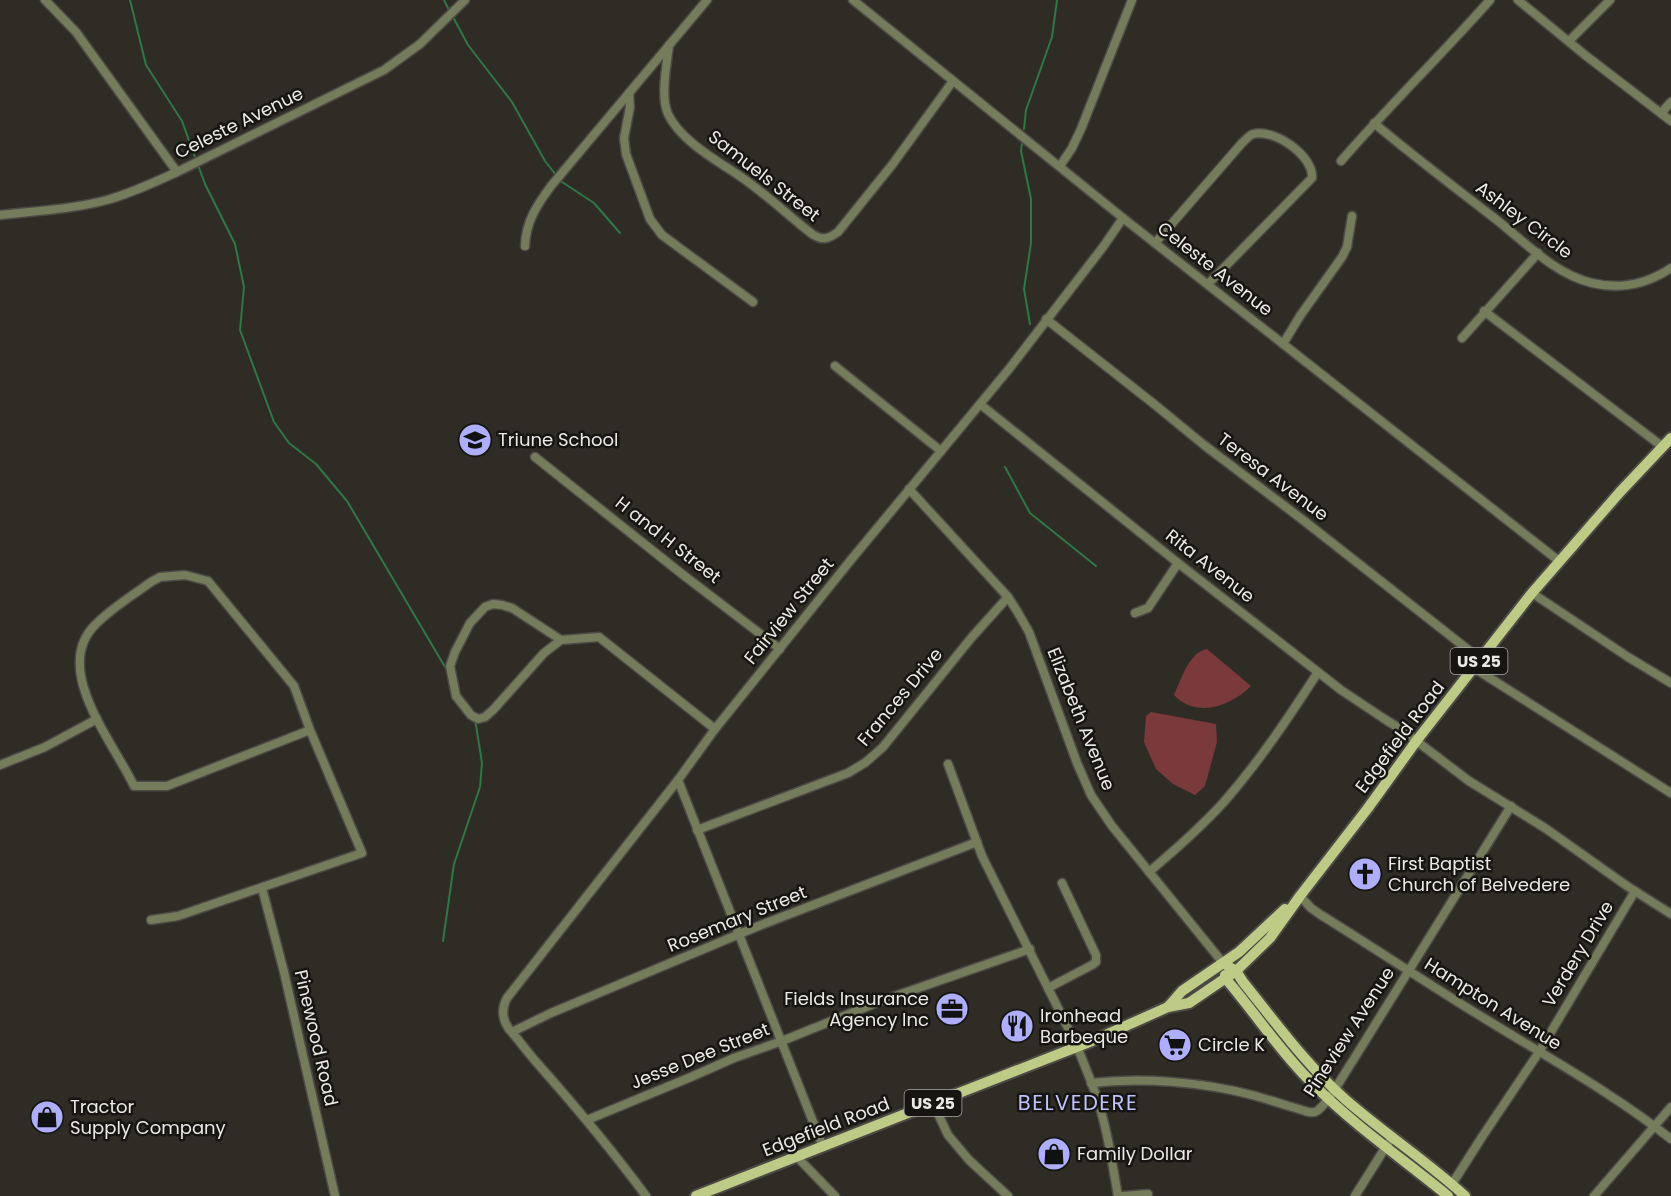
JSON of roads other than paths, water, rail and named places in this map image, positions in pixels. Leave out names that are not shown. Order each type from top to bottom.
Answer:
[{"type":"main road","name":"Edgefield Road","points":[[696,1196],[1117,1031],[1168,1007],[1189,1003],[1226,979],[1270,938],[1368,808],[1420,744],[1477,664],[1532,593],[1667,442]]},
{"type":"main road","name":"Edgefield Road","points":[[1168,1007],[1182,991],[1239,952],[1300,896]]},
{"type":"main road","points":[[1223,963],[1236,971],[1304,1057],[1334,1089],[1465,1196]]},
{"type":"main road","points":[[1223,963],[1226,979],[1312,1083],[1328,1099],[1448,1196]]},
{"type":"street","points":[[45,0],[82,41],[177,172]]},
{"type":"street","name":"Celeste Avenue","points":[[0,215],[80,206],[101,201],[125,195],[177,172],[384,70],[420,44],[465,0]]},
{"type":"street","points":[[525,246],[529,220],[550,186],[707,0]]},
{"type":"street","name":"Celeste Avenue","points":[[853,0],[1123,218],[1559,561]]},
{"type":"street","points":[[1060,166],[1081,129],[1132,0]]},
{"type":"street","points":[[1341,161],[1490,0]]},
{"type":"street","points":[[1518,0],[1671,120]]},
{"type":"street","points":[[1569,41],[1610,0]]},
{"type":"street","name":"Samuels Street","points":[[669,45],[665,82],[666,105],[676,125],[704,153],[745,180],[820,239],[829,239],[838,232],[892,165],[953,81]]},
{"type":"street","points":[[629,93],[630,107],[624,138],[626,154],[650,219],[662,235],[753,302]]},
{"type":"street","points":[[1661,113],[1671,102]]},
{"type":"street","name":"Ashley Circle","points":[[1374,123],[1569,275],[1606,286],[1625,286],[1637,284],[1671,268]]},
{"type":"street","points":[[1155,243],[1242,142],[1252,134],[1266,134],[1286,141],[1305,159],[1312,172],[1312,178],[1208,284]]},
{"type":"street","points":[[1283,344],[1342,257],[1347,247],[1352,216]]},
{"type":"street","name":"Fairview Street","points":[[512,1032],[503,1014],[507,998],[678,780],[715,729],[1009,369],[1123,218]]},
{"type":"street","points":[[1462,338],[1538,253]]},
{"type":"street","points":[[1484,311],[1667,442]]},
{"type":"street","name":"Teresa Avenue","points":[[1046,319],[1204,445],[1303,520],[1477,664],[1671,793]]},
{"type":"street","points":[[836,366],[941,451]]},
{"type":"street","name":"Rita Avenue","points":[[980,404],[1341,690],[1469,781],[1511,806],[1671,914]]},
{"type":"street","name":"H and H Street","points":[[535,457],[780,649]]},
{"type":"street","name":"Elizabeth Avenue","points":[[909,489],[1008,597],[1017,610],[1029,632],[1091,795],[1112,826],[1223,963]]},
{"type":"street","points":[[1135,613],[1148,608],[1178,563]]},
{"type":"street","points":[[151,920],[178,916],[362,853],[294,686],[208,581],[185,575],[160,577],[94,625],[85,639],[79,667],[81,680],[97,719],[134,786],[167,786],[310,730]]},
{"type":"street","points":[[1532,593],[1671,683]]},
{"type":"street","name":"Frances Drive","points":[[697,830],[848,773],[866,762],[883,747],[972,637],[1008,597]]},
{"type":"street","points":[[561,640],[512,608],[493,604],[485,607],[470,623],[454,652],[450,666],[456,696],[471,715],[478,719],[486,717],[544,653],[561,640],[599,637],[715,729]]},
{"type":"street","points":[[1149,872],[1202,824],[1247,774],[1293,712],[1318,672]]},
{"type":"street","points":[[0,765],[45,747],[97,719]]},
{"type":"street","points":[[948,764],[982,856],[1077,1046],[1096,1095],[1118,1196]]},
{"type":"street","points":[[678,780],[823,1147]]},
{"type":"street","name":"Pineview Avenue","points":[[1091,1083],[1148,1081],[1190,1084],[1250,1095],[1312,1112],[1317,1111],[1328,1099],[1352,1062],[1511,806]]},
{"type":"street","name":"Rosemary Street","points":[[512,1032],[551,1013],[740,934],[977,842]]},
{"type":"street","points":[[1048,988],[1096,962],[1096,955],[1062,883]]},
{"type":"street","name":"Pinewood Road","points":[[262,888],[285,972],[335,1196]]},
{"type":"street","name":"Verdery Drive","points":[[1452,1184],[1539,1052],[1635,891]]},
{"type":"street","name":"Hampton Avenue","points":[[1300,896],[1320,915],[1609,1094],[1671,1139]]},
{"type":"street","name":"Jesse Dee Street","points":[[587,1120],[734,1058],[881,1001],[1030,949]]},
{"type":"street","points":[[512,1032],[587,1120],[646,1196]]},
{"type":"street","points":[[933,1103],[948,1135],[969,1160],[1008,1196]]},
{"type":"street","points":[[1594,1196],[1671,1107]]},
{"type":"street","points":[[1355,1196],[1392,1137]]},
{"type":"street","points":[[797,1157],[835,1196]]},
{"type":"street","points":[[1123,1196],[1148,1194]]},
{"type":"waterway","points":[[130,0],[146,65],[182,121],[196,160]]},
{"type":"waterway","points":[[444,0],[450,12]]},
{"type":"waterway","points":[[1024,129],[1026,110],[1052,37],[1057,0]]},
{"type":"waterway","points":[[453,17],[468,45],[512,102],[545,161],[556,175]]},
{"type":"waterway","points":[[1022,143],[1021,151],[1031,199],[1031,243],[1024,289],[1030,324]]},
{"type":"waterway","points":[[198,165],[235,244],[244,287],[240,330],[274,422],[289,443],[316,464],[347,501],[448,672]]},
{"type":"waterway","points":[[559,180],[594,203],[620,233]]},
{"type":"waterway","points":[[1005,467],[1030,513],[1096,566]]},
{"type":"waterway","points":[[458,690],[464,701]]},
{"type":"waterway","points":[[443,941],[454,864],[480,787],[482,763],[473,719]]},
{"type":"place","name":"Triune School","points":[[475,440]]},
{"type":"place","name":"First Baptist Church of Belvedere","points":[[1365,874]]},
{"type":"place","name":"Fields Insurance Agency Inc","points":[[952,1009]]},
{"type":"place","name":"Ironhead Barbeque","points":[[1017,1026]]},
{"type":"place","name":"Circle K","points":[[1175,1045]]},
{"type":"place","name":"Tractor Supply Company","points":[[47,1117]]},
{"type":"place","name":"Family Dollar","points":[[1054,1154]]},
{"type":"district","name":"BELVEDERE","points":[[1078,1103]]}]
